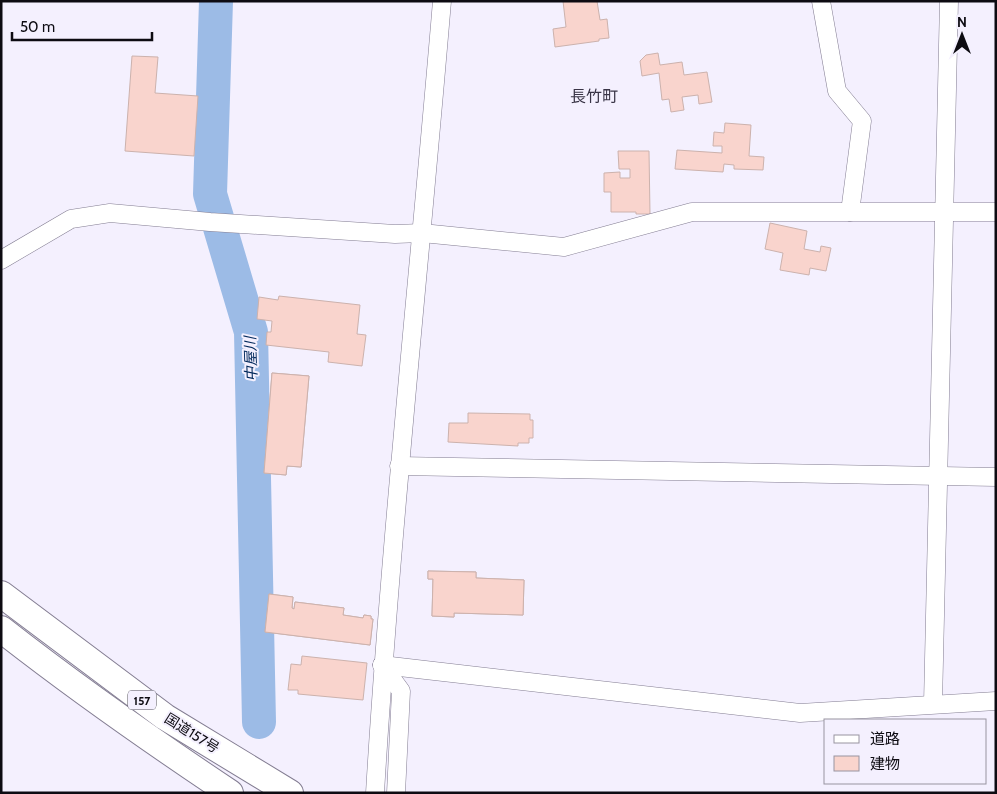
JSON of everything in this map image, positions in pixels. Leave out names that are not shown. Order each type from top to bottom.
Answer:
[{"type":"highway","name":"国道157号","points":[[1,594],[165,717],[290,793]]},
{"type":"highway","name":"国道157号","points":[[1,629],[143,734],[230,793]]},
{"type":"street","points":[[374,793],[382,665],[399,466],[442,1]]},
{"type":"street","points":[[821,1],[837,90],[862,121],[850,212]]},
{"type":"street","points":[[933,704],[948,1]]},
{"type":"street","points":[[1,260],[70,219],[110,214],[396,234],[422,233],[564,247],[692,212],[996,212]]},
{"type":"street","points":[[399,466],[996,477]]},
{"type":"street","points":[[382,665],[800,713],[996,700]]},
{"type":"street","points":[[382,665],[401,691],[396,793]]},
{"type":"building","points":[[563,1],[597,1],[600,20],[607,19],[609,38],[555,47],[553,29],[566,27]]},
{"type":"building","points":[[658,53],[660,65],[682,62],[684,75],[707,72],[712,102],[699,104],[698,95],[682,97],[684,110],[671,112],[669,99],[662,100],[659,73],[642,76],[640,61],[646,55]]},
{"type":"building","points":[[132,56],[158,57],[155,93],[198,96],[194,156],[125,151]]},
{"type":"building","points":[[725,123],[751,125],[749,156],[764,157],[763,170],[734,169],[734,165],[724,164],[723,172],[675,169],[677,150],[722,153],[722,146],[713,146],[714,132],[724,133]]},
{"type":"building","points":[[618,151],[649,151],[650,214],[611,212],[611,192],[604,192],[604,173],[620,172],[620,178],[630,178],[630,169],[619,169]]},
{"type":"building","points":[[770,223],[807,231],[804,249],[820,252],[821,246],[831,248],[826,271],[810,268],[809,275],[780,270],[783,253],[765,249]]},
{"type":"building","points":[[279,296],[360,305],[357,334],[366,335],[362,366],[328,362],[329,352],[266,345],[267,332],[271,332],[272,321],[257,319],[259,297],[278,300]]},
{"type":"building","points":[[272,373],[309,376],[301,467],[287,466],[286,475],[264,473]]},
{"type":"building","points":[[272,373],[309,376],[301,467],[287,466],[286,475],[264,473]]},
{"type":"building","points":[[468,413],[530,414],[530,420],[533,420],[533,438],[529,438],[529,443],[518,443],[518,446],[448,442],[449,423],[468,423]]},
{"type":"building","points":[[428,571],[476,572],[476,578],[524,580],[523,615],[454,613],[454,617],[432,616],[433,579],[428,579]]},
{"type":"building","points":[[428,571],[476,572],[476,578],[524,580],[523,615],[454,613],[454,617],[432,616],[433,579],[428,579]]},
{"type":"building","points":[[269,594],[293,597],[292,608],[294,609],[295,602],[344,608],[343,615],[363,618],[364,615],[371,616],[371,619],[373,619],[370,645],[265,632]]},
{"type":"building","points":[[269,594],[293,597],[292,608],[294,609],[295,602],[344,608],[343,615],[363,618],[364,615],[371,616],[371,619],[373,619],[370,645],[265,632]]},
{"type":"building","points":[[302,656],[367,663],[363,700],[298,694],[298,690],[288,690],[291,664],[301,665]]},
{"type":"waterway","name":"中屋川","points":[[216,1],[210,194],[251,332],[259,722]]},
{"type":"district","name":"長竹町","points":[[594,96]]}]
